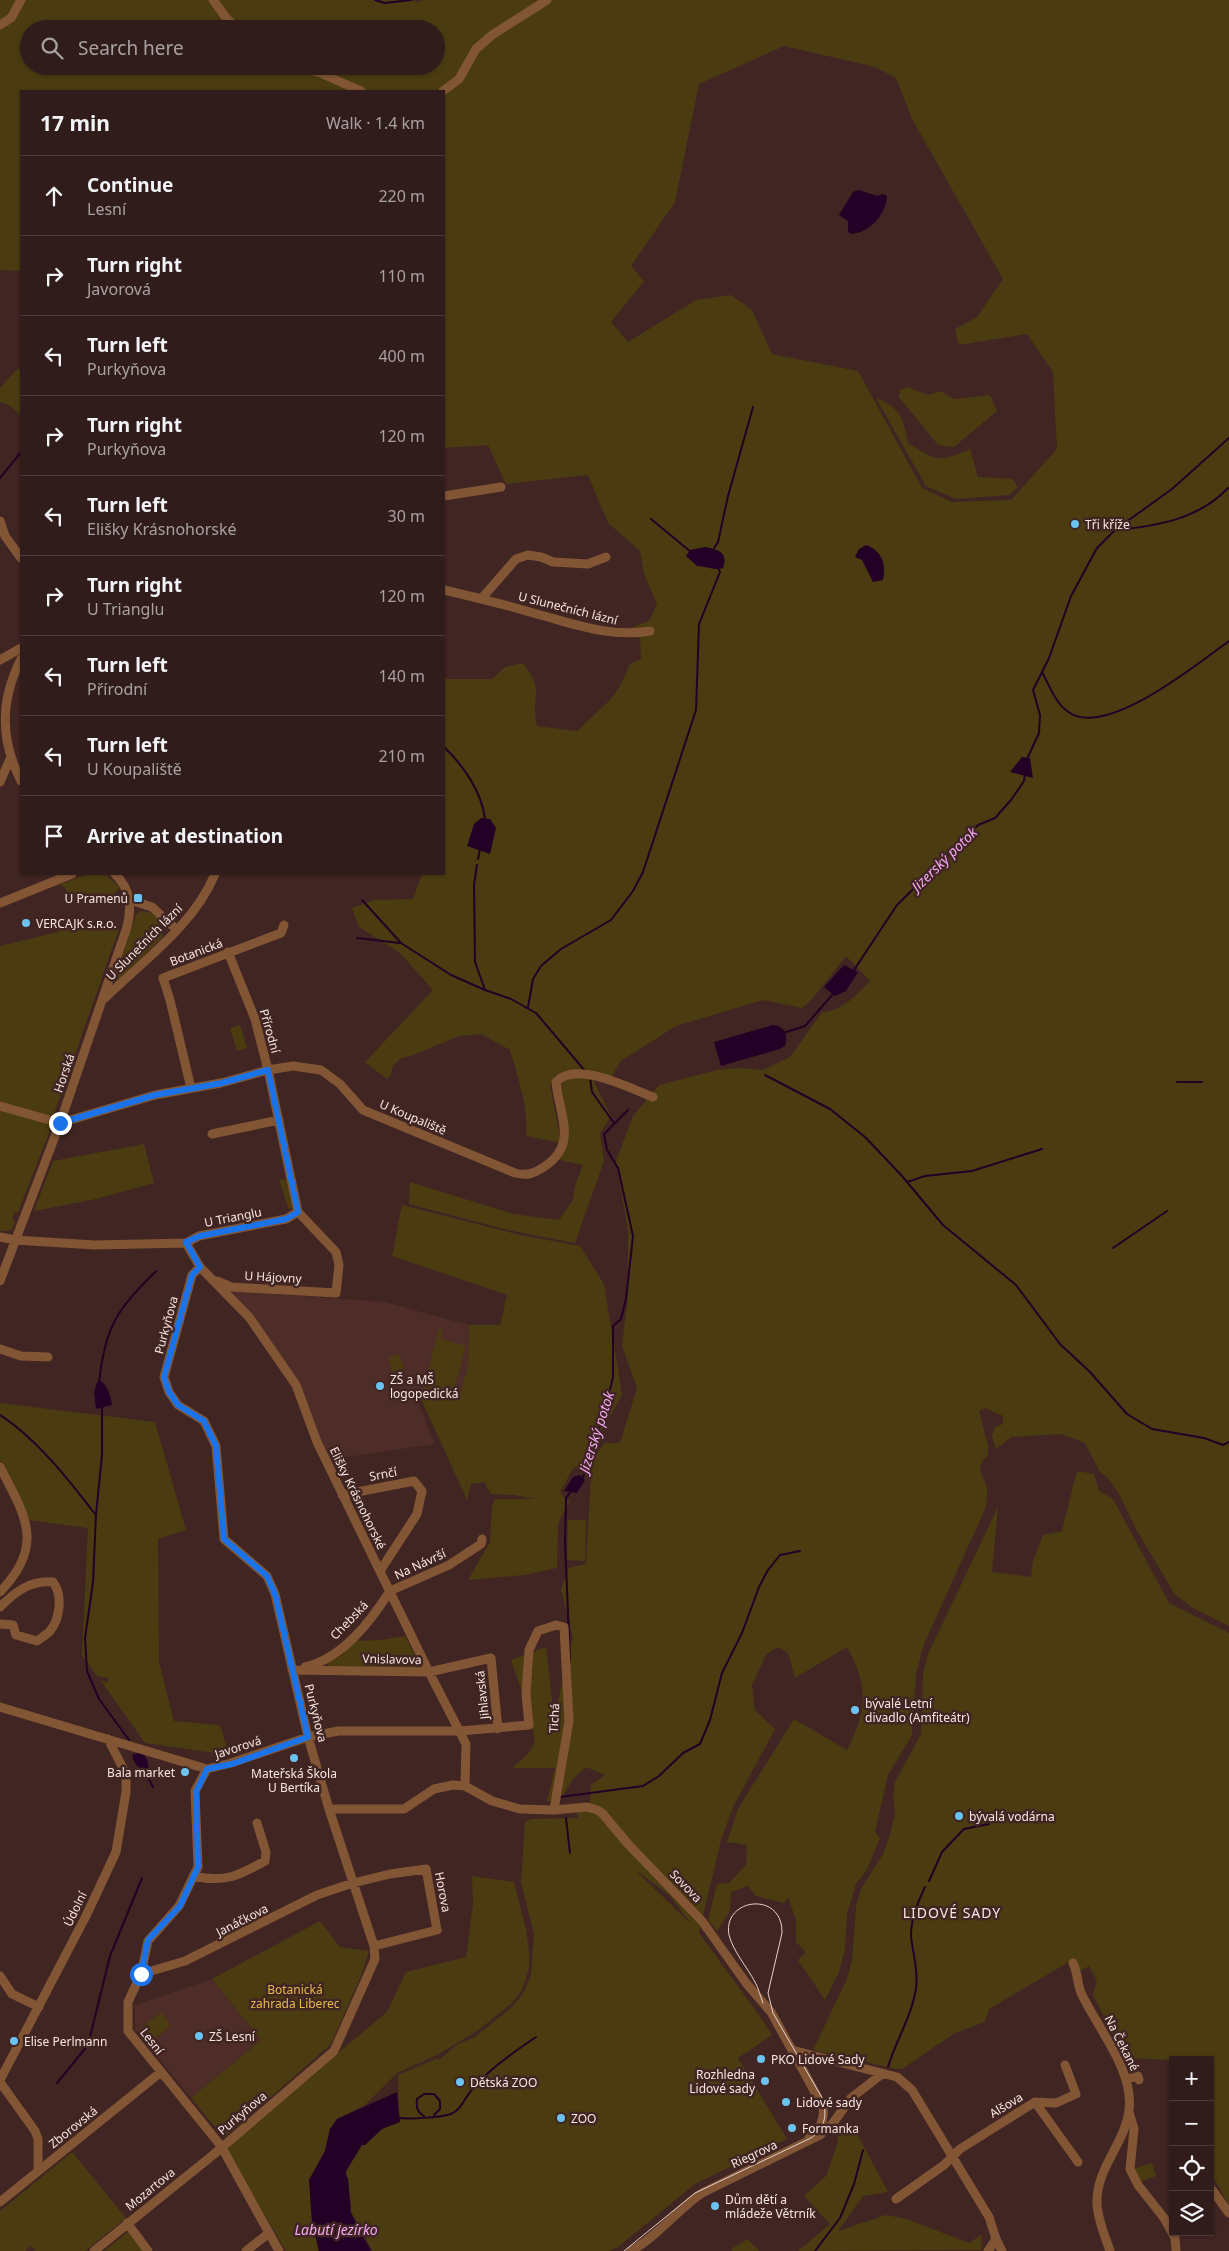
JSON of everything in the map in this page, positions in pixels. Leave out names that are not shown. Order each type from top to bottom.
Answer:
[{"type":"street","points":[[0,25],[11,18],[21,0]]},
{"type":"street","points":[[213,0],[228,20]]},
{"type":"street","points":[[445,90],[460,80],[476,49],[492,35],[547,0]]},
{"type":"street","points":[[325,75],[359,90]]},
{"type":"street","points":[[445,496],[501,487]]},
{"type":"street","points":[[0,522],[5,536],[20,557]]},
{"type":"street","points":[[482,598],[516,559],[528,554],[541,556],[552,562],[588,564],[606,557]]},
{"type":"street","name":"U Slunečních lázní","points":[[445,590],[482,598],[601,631],[626,634],[650,631]]},
{"type":"street","points":[[0,660],[20,649]]},
{"type":"street","points":[[0,660],[15,668]]},
{"type":"street","points":[[20,660],[6,690],[2,706],[3,731],[10,759],[20,779]]},
{"type":"street","points":[[0,782],[10,759]]},
{"type":"street","points":[[0,903],[70,875]]},
{"type":"street","points":[[116,875],[128,893],[130,900],[152,908],[177,930]]},
{"type":"street","name":"U Slunečních lázní","points":[[103,1000],[177,930],[192,913],[215,875]]},
{"type":"street","name":"Horská","points":[[0,1281],[60,1123],[103,1000],[127,927],[131,910],[130,900]]},
{"type":"street","name":"Botanická","points":[[191,1088],[170,1000],[162,978],[281,933],[284,925]]},
{"type":"street","name":"Přírodní","points":[[228,952],[255,1019],[268,1070],[298,1212]]},
{"type":"street","name":"U Koupaliště","points":[[60,1123],[109,1107],[191,1088],[222,1083],[268,1070],[293,1066],[321,1070],[340,1084],[363,1110],[515,1174],[524,1175],[533,1174],[549,1163],[561,1150],[566,1133],[556,1082],[561,1076],[585,1073],[651,1096]]},
{"type":"street","points":[[0,1106],[60,1123]]},
{"type":"street","points":[[212,1134],[279,1120]]},
{"type":"street","name":"U Trianglu","points":[[0,1237],[15,1240],[95,1245],[186,1242],[200,1236],[286,1219],[298,1212]]},
{"type":"street","name":"U Hájovny","points":[[210,1278],[231,1287],[336,1293],[338,1265],[336,1252],[298,1212]]},
{"type":"street","name":"Elišky Krásnohorské","points":[[186,1242],[200,1267],[249,1317],[296,1385],[317,1442],[342,1495],[428,1672],[466,1744],[465,1786]]},
{"type":"street","name":"Purkyňova","points":[[200,1267],[192,1275],[164,1377],[169,1392],[178,1405],[204,1421],[216,1446],[224,1539],[267,1576],[275,1594],[308,1737],[352,1883],[374,1946],[375,1959],[334,2051],[221,2146]]},
{"type":"street","points":[[0,1349],[21,1356],[48,1357]]},
{"type":"street","points":[[0,1467],[21,1506],[26,1521],[28,1538],[21,1564],[14,1578],[0,1592]]},
{"type":"street","name":"Srnčí","points":[[342,1495],[414,1481],[422,1492],[417,1514],[380,1571]]},
{"type":"street","name":"Na Návrší","points":[[390,1591],[449,1566],[480,1544],[482,1540]]},
{"type":"street","points":[[0,1607],[23,1587],[39,1583],[53,1582],[60,1596],[57,1615],[50,1631],[37,1642],[16,1635],[13,1625],[0,1624]]},
{"type":"street","name":"Chebská","points":[[292,1670],[318,1664],[349,1642],[373,1617],[390,1591]]},
{"type":"street","name":"Javorová","points":[[0,1707],[207,1769],[232,1764],[308,1737],[338,1731],[460,1731],[529,1725],[526,1694],[529,1650],[538,1631],[556,1625],[564,1627]]},
{"type":"street","name":"Tichá","points":[[554,1810],[569,1722],[564,1627]]},
{"type":"street","name":"Vnislavova","points":[[292,1670],[428,1672],[491,1658]]},
{"type":"street","name":"Jihlavská","points":[[491,1658],[498,1729]]},
{"type":"street","name":"Údolní","points":[[38,2171],[38,2139],[36,2131],[0,2081],[86,1916],[116,1852],[126,1792],[126,1774],[108,1739]]},
{"type":"street","name":"Lesní","points":[[207,1769],[196,1792],[198,1867],[180,1906],[148,1940],[141,1974],[128,2002],[128,2031],[221,2146],[279,2251]]},
{"type":"street","points":[[329,1809],[404,1809],[434,1790],[453,1785],[465,1786]]},
{"type":"street","name":"Sovova","points":[[465,1786],[492,1800],[520,1809],[554,1810],[587,1807],[602,1813],[628,1844],[702,1921],[746,1983],[771,2012],[793,2050]]},
{"type":"street","points":[[193,1876],[213,1880],[238,1875],[265,1861],[266,1852],[257,1823]]},
{"type":"street","name":"Horova","points":[[352,1883],[390,1874],[426,1869],[437,1930],[374,1946]]},
{"type":"street","name":"Janáčkova","points":[[141,1974],[185,1961],[318,1895],[352,1883]]},
{"type":"street","name":"Na Čekané","points":[[1073,1962],[1077,1971],[1081,1993],[1127,2079],[1130,2092],[1129,2112],[1118,2145],[1100,2179],[1097,2204],[1110,2251]]},
{"type":"street","points":[[0,1976],[12,1994],[39,2007]]},
{"type":"street","points":[[793,2050],[897,2078],[912,2090],[954,2156],[989,2217],[1002,2251]]},
{"type":"street","points":[[793,2050],[819,2097],[824,2112],[819,2127],[802,2145]]},
{"type":"street","name":"Alšova","points":[[896,2200],[928,2178],[982,2135],[1035,2102],[1056,2104],[1076,2094],[1065,2065]]},
{"type":"street","name":"Zborovská","points":[[0,2202],[161,2072]]},
{"type":"street","name":"Riegrova","points":[[631,2251],[646,2241],[689,2201],[702,2193],[802,2145],[826,2131],[851,2098],[882,2074]]},
{"type":"street","points":[[1127,2079],[1139,2077]]},
{"type":"street","points":[[1035,2102],[1078,2162]]},
{"type":"street","points":[[1129,2112],[1134,2129],[1130,2170],[1138,2185],[1164,2218],[1175,2238],[1176,2251]]},
{"type":"street","name":"Mozartova","points":[[94,2251],[221,2146]]},
{"type":"street","points":[[1214,2191],[1229,2213]]},
{"type":"street","points":[[128,2222],[148,2251]]},
{"type":"street","points":[[246,2251],[269,2233]]},
{"type":"street","points":[[988,2251],[996,2239]]},
{"type":"shaded area","name":"ZŠ a MŠ logopedická","points":[[233,1291],[385,1302],[469,1325],[468,1367],[458,1400],[417,1400],[435,1444],[333,1459],[325,1452],[309,1410],[232,1296]]},
{"type":"shaded area","name":"ZŠ Lesní","points":[[212,1979],[261,2040],[191,2098],[135,2030],[135,2005]]},
{"type":"green space","points":[[0,0],[409,0],[419,2],[424,0],[1229,0],[1229,1626],[1191,1607],[1174,1593],[1137,1531],[1119,1494],[1108,1478],[1100,1472],[1085,1443],[1061,1434],[1011,1437],[996,1449],[992,1436],[995,1427],[1003,1424],[1003,1416],[985,1408],[979,1411],[988,1446],[988,1455],[983,1460],[980,1469],[987,1489],[986,1507],[924,1644],[916,1674],[912,1735],[888,1775],[875,1832],[880,1838],[867,1869],[856,1884],[847,1914],[845,1949],[839,1972],[825,2000],[798,1960],[806,1952],[796,1942],[796,1920],[788,1897],[784,1903],[756,1896],[748,1886],[731,1892],[730,1911],[717,1931],[708,1920],[717,1884],[729,1883],[746,1865],[747,1845],[727,1842],[738,1809],[794,1719],[847,1750],[859,1723],[862,1711],[863,1699],[859,1674],[847,1647],[795,1678],[788,1653],[778,1647],[766,1655],[752,1685],[755,1710],[775,1729],[733,1807],[721,1840],[699,1933],[772,2035],[738,2058],[787,2139],[695,2184],[618,2247],[609,2251],[373,2251],[349,2208],[351,2205],[346,2171],[362,2145],[366,2144],[382,2129],[399,2121],[398,2075],[438,2058],[439,2060],[458,2044],[475,2037],[513,2006],[522,1995],[531,1976],[534,1934],[521,1882],[525,1822],[531,1819],[578,1818],[577,1813],[590,1802],[591,1785],[605,1775],[586,1767],[573,1779],[558,1803],[547,1801],[555,1768],[512,1768],[530,1751],[534,1744],[534,1738],[530,1716],[511,1660],[546,1647],[554,1718],[573,1637],[561,1589],[569,1568],[586,1564],[592,1459],[605,1443],[620,1443],[637,1388],[622,1345],[628,1297],[628,1231],[616,1161],[633,1116],[659,1085],[717,1070],[740,1068],[763,1070],[790,1057],[822,1012],[836,1009],[843,1005],[870,981],[846,956],[813,998],[802,1008],[763,1000],[676,1026],[621,1061],[610,1079],[583,1070],[570,1070],[555,1075],[550,1085],[561,1143],[526,1136],[526,1114],[510,1050],[481,1034],[459,1036],[411,1056],[401,1058],[393,1066],[391,1075],[387,1079],[365,1062],[433,990],[400,953],[359,927],[352,908],[374,900],[413,899],[422,875],[445,875],[445,679],[492,679],[505,667],[523,663],[530,673],[536,688],[535,716],[537,726],[577,731],[611,699],[620,686],[630,664],[641,659],[640,636],[628,629],[649,621],[657,604],[644,574],[640,551],[608,523],[588,475],[506,484],[488,445],[445,448],[445,90],[20,90],[20,271],[0,270]],"holes":[[[784,46],[875,67],[896,78],[912,119],[1003,279],[977,317],[955,329],[959,345],[1027,334],[1053,372],[1057,449],[1011,500],[952,502],[922,488],[858,371],[772,354],[752,310],[731,295],[696,300],[628,342],[611,322],[644,281],[631,266],[675,202],[699,84]],[[633,1868],[669,1895],[692,1925]]]},
{"type":"green space","points":[[20,368],[20,415],[9,405],[0,402],[0,388],[17,369]]},
{"type":"green space","points":[[907,387],[928,395],[941,391],[954,399],[990,395],[997,411],[954,447],[938,445],[899,397],[900,390]]},
{"type":"green space","points":[[876,398],[891,405],[896,410],[905,427],[908,443],[925,454],[944,458],[970,449],[978,477],[1013,479],[1018,487],[1009,495],[956,499],[926,486]]},
{"type":"green space","points":[[84,875],[107,875],[120,888],[102,906],[81,898],[68,897],[65,887],[59,885]]},
{"type":"green space","points":[[141,911],[151,913],[159,919],[163,932],[162,938],[116,982],[114,980],[136,915]]},
{"type":"green space","points":[[59,929],[119,929],[52,1120],[0,1105],[0,946],[58,932]]},
{"type":"green space","points":[[240,1025],[247,1048],[237,1051],[230,1028]]},
{"type":"green space","points":[[580,1076],[593,1080],[611,1116],[600,1133],[604,1161],[575,1243],[508,1230],[409,1204],[410,1182],[513,1214],[559,1220],[573,1200],[576,1183],[583,1165],[559,1160],[565,1150],[568,1132],[561,1084],[570,1078]]},
{"type":"green space","points":[[0,1108],[50,1125],[51,1128],[18,1212],[14,1213],[12,1219],[15,1222],[12,1230],[0,1231]]},
{"type":"green space","points":[[144,1144],[154,1183],[96,1199],[34,1211],[53,1161]]},
{"type":"green space","points":[[279,1179],[286,1180],[293,1207],[289,1210]]},
{"type":"green space","points":[[402,1205],[520,1235],[580,1246],[604,1284],[622,1395],[581,1468],[574,1467],[560,1492],[565,1499],[570,1500],[558,1524],[557,1568],[524,1575],[468,1580],[490,1542],[492,1506],[495,1499],[535,1499],[514,1495],[491,1494],[484,1482],[471,1484],[467,1500],[421,1399],[458,1400],[468,1367],[469,1325],[500,1325],[507,1295],[392,1256]]},
{"type":"green space","points":[[439,1329],[443,1330],[441,1339],[466,1346],[453,1394],[428,1387],[427,1391],[423,1390]]},
{"type":"green space","points":[[399,1354],[404,1368],[393,1372],[388,1358]]},
{"type":"green space","points":[[0,1403],[155,1422],[186,1530],[158,1539],[159,1662],[174,1721],[220,1725],[229,1755],[145,1743],[101,1681],[108,1682],[108,1678],[97,1676],[82,1655],[88,1528],[29,1520],[0,1460]]},
{"type":"green space","points":[[1077,1471],[1094,1474],[1099,1491],[1113,1499],[1169,1603],[1229,1633],[1229,2205],[1214,2179],[1214,2056],[1169,2056],[1169,2060],[1128,2058],[1115,2038],[1093,1995],[1097,1981],[1089,1966],[1080,1971],[1074,1959],[989,2009],[985,2022],[955,2033],[902,2069],[813,2050],[847,1979],[852,1960],[856,1907],[861,1889],[883,1854],[895,1813],[893,1795],[895,1782],[921,1734],[923,1675],[928,1654],[998,1507],[992,1572],[1031,1577],[1033,1561],[1043,1535],[1062,1531]]},
{"type":"green space","points":[[568,1520],[586,1520],[585,1561],[567,1560]]},
{"type":"green space","points":[[405,1636],[421,1668],[330,1668],[328,1663],[342,1655],[353,1641],[381,1640]]},
{"type":"green space","points":[[472,1876],[514,1882],[526,1929],[529,1952],[529,1968],[522,1990],[512,2003],[477,2031],[437,2055],[397,2073],[365,2105],[337,2119],[330,2129],[325,2151],[309,2180],[312,2222],[319,2251],[286,2251],[227,2151],[229,2144],[387,2012],[406,1972],[466,1957],[473,1904]]},
{"type":"green space","name":"Botanická zahrada Liberec","points":[[320,1921],[340,1947],[369,1951],[361,1976],[331,2044],[224,2138],[191,2098],[261,2040],[212,1979]]},
{"type":"green space","points":[[161,2012],[171,2025],[150,2043],[139,2030]]},
{"type":"green space","points":[[854,2128],[888,2192],[863,2196],[838,2231],[886,2215],[907,2219],[969,2243],[982,2234],[981,2250],[798,2251],[830,2224],[804,2196],[826,2176],[838,2142],[837,2137]]},
{"type":"green space","points":[[72,2152],[126,2218],[85,2251],[35,2251],[31,2246],[25,2251],[0,2251],[0,2211]]},
{"type":"green space","points":[[1152,2163],[1156,2176],[1140,2182],[1132,2169]]},
{"type":"green space","points":[[128,2232],[143,2251],[104,2251]]},
{"type":"green space","points":[[747,2239],[760,2251],[732,2251],[731,2249]]},
{"type":"water","points":[[859,190],[877,196],[883,194],[887,196],[886,203],[880,216],[870,227],[851,234],[848,231],[848,221],[839,215],[853,192]]},
{"type":"water","points":[[866,545],[876,550],[882,558],[884,568],[883,580],[873,582],[862,560],[855,557],[859,549]]},
{"type":"water","points":[[705,547],[721,552],[724,558],[723,568],[697,566],[686,556],[690,550]]},
{"type":"water","points":[[1022,757],[1030,758],[1033,778],[1010,772]]},
{"type":"water","points":[[481,818],[490,819],[496,828],[490,854],[467,846],[474,824]]},
{"type":"water","points":[[844,965],[858,972],[846,991],[835,996],[824,987]]},
{"type":"water","points":[[773,1025],[780,1027],[785,1032],[785,1046],[721,1066],[714,1042]]},
{"type":"water","points":[[101,1381],[110,1395],[112,1405],[96,1409],[94,1392],[97,1382]]},
{"type":"water","points":[[580,1475],[585,1480],[577,1493],[564,1491],[573,1477]]},
{"type":"water","points":[[140,1752],[148,1762],[148,1770],[146,1772],[137,1765],[132,1755]]},
{"type":"water","name":"Labutí jezírko","points":[[397,2092],[400,2122],[382,2129],[365,2145],[362,2145],[346,2171],[351,2213],[371,2251],[319,2251],[312,2222],[309,2180],[325,2151],[330,2129],[337,2119]]},
{"type":"waterway","points":[[375,0],[385,3],[411,0]]},
{"type":"waterway","points":[[714,548],[718,542],[728,496],[753,407]]},
{"type":"waterway","points":[[1042,672],[1049,658],[1071,596],[1097,548],[1115,530],[1172,489],[1229,438]]},
{"type":"waterway","points":[[0,478],[20,453]]},
{"type":"waterway","points":[[1117,530],[1162,523],[1191,514],[1217,499],[1228,488]]},
{"type":"waterway","points":[[651,519],[691,552]]},
{"type":"waterway","points":[[528,1007],[533,979],[541,966],[561,949],[611,920],[633,891],[643,872],[696,710],[699,624],[720,572],[718,568]]},
{"type":"waterway","name":"Jizerský potok","points":[[1027,759],[1039,733],[1040,715],[1033,690],[1042,672],[1056,698],[1067,711],[1083,718],[1104,716],[1150,696],[1229,641]]},
{"type":"waterway","points":[[445,748],[465,771],[476,789],[485,819]]},
{"type":"waterway","name":"Jizerský potok","points":[[854,970],[897,905],[978,825],[995,818],[1024,781],[1025,773]]},
{"type":"waterway","points":[[478,859],[480,849]]},
{"type":"waterway","points":[[477,865],[474,885],[475,962],[485,990],[511,999],[536,1013],[586,1072]]},
{"type":"waterway","points":[[362,900],[401,943],[451,975],[485,990]]},
{"type":"waterway","points":[[357,938],[400,943]]},
{"type":"waterway","name":"Jizerský potok","points":[[783,1033],[805,1026],[833,994]]},
{"type":"waterway","points":[[765,1075],[830,1109],[865,1137],[902,1176],[943,1225],[1016,1285],[1060,1344],[1090,1372],[1127,1414],[1152,1429],[1204,1438],[1223,1445],[1229,1442]]},
{"type":"waterway","points":[[590,1077],[592,1092],[614,1123]]},
{"type":"waterway","points":[[1177,1082],[1202,1082]]},
{"type":"waterway","name":"Jizerský potok","points":[[583,1477],[605,1410],[613,1377],[613,1326],[621,1319],[626,1299],[633,1236],[618,1168],[607,1150],[604,1134],[628,1110]]},
{"type":"waterway","points":[[907,1182],[925,1176],[972,1171],[1042,1149]]},
{"type":"waterway","points":[[1113,1248],[1167,1211]]},
{"type":"waterway","points":[[99,1383],[105,1347],[115,1320],[131,1297],[156,1271]]},
{"type":"waterway","points":[[102,1407],[102,1455],[96,1514],[93,1582],[85,1638],[87,1671],[99,1699],[129,1740]]},
{"type":"waterway","points":[[0,1415],[39,1447],[95,1514]]},
{"type":"waterway","name":"Jizerský potok","points":[[570,1661],[565,1542],[566,1498],[572,1490]]},
{"type":"waterway","points":[[560,1797],[643,1786],[659,1776],[683,1753],[700,1744],[710,1720],[722,1673],[742,1633],[759,1587],[768,1570],[780,1555],[800,1551]]},
{"type":"waterway","points":[[144,1770],[153,1787]]},
{"type":"waterway","name":"Jizerský potok","points":[[566,1818],[570,1853]]},
{"type":"waterway","points":[[929,1881],[942,1852],[964,1829],[989,1824]]},
{"type":"waterway","points":[[57,2083],[88,2045],[110,1956],[142,1878]]},
{"type":"waterway","points":[[888,2067],[914,1998],[917,1975],[911,1929],[915,1910],[925,1887]]},
{"type":"waterway","name":"Jizerský potok","points":[[397,2118],[432,2117],[451,2114],[460,2107],[485,2076],[536,2037]]},
{"type":"waterway","points":[[424,2116],[418,2111],[417,2104],[417,2099],[424,2094],[434,2094],[440,2101],[440,2109],[434,2115]]},
{"type":"waterway","points":[[815,2251],[840,2218],[854,2184],[863,2150]]},
{"type":"tram line","points":[[624,2251],[695,2193],[811,2138],[823,2124],[825,2114],[821,2096],[773,2013],[768,1993],[782,1933],[780,1919],[773,1910],[764,1905],[753,1904],[743,1907],[734,1913],[729,1923],[729,1935],[737,1953],[752,1976],[763,2003]]},
{"type":"place","name":"Tři kříže","points":[[1075,524]]},
{"type":"place","name":"U Pramenů","points":[[138,898]]},
{"type":"place","name":"VERCAJK s.ʀ.ᴏ.","points":[[26,923]]},
{"type":"place","name":"ZŠ a MŠ logopedická","points":[[380,1386]]},
{"type":"place","name":"bývalé Letní divadlo (Amfiteátr)","points":[[855,1710]]},
{"type":"place","name":"Mateřská Škola U Bertíka","points":[[294,1758]]},
{"type":"place","name":"Bala market","points":[[185,1772]]},
{"type":"place","name":"bývalá vodárna","points":[[959,1816]]},
{"type":"place","name":"ZŠ Lesní","points":[[199,2036]]},
{"type":"place","name":"Elise Perlmann","points":[[14,2041]]},
{"type":"place","name":"PKO Lidové Sady","points":[[761,2059]]},
{"type":"place","name":"Rozhledna Lidové sady","points":[[765,2081]]},
{"type":"place","name":"Dětská ZOO","points":[[460,2082]]},
{"type":"place","name":"Lidové sady","points":[[786,2102]]},
{"type":"place","name":"ZOO","points":[[561,2118]]},
{"type":"place","name":"Formanka","points":[[792,2128]]},
{"type":"place","name":"Dům dětí a mládeže Větrník","points":[[715,2206]]},
{"type":"district","name":"LIDOVÉ SADY","points":[[952,1912]]},
{"type":"route","points":[[60,1123],[155,1095],[222,1083],[268,1070],[298,1212],[286,1219],[200,1236],[186,1242],[200,1267],[192,1275],[164,1377],[169,1392],[178,1405],[204,1421],[216,1446],[224,1539],[267,1576],[275,1594],[308,1737],[232,1764],[207,1769],[196,1792],[195,1820],[198,1867],[180,1906],[148,1940],[141,1974]]}]
